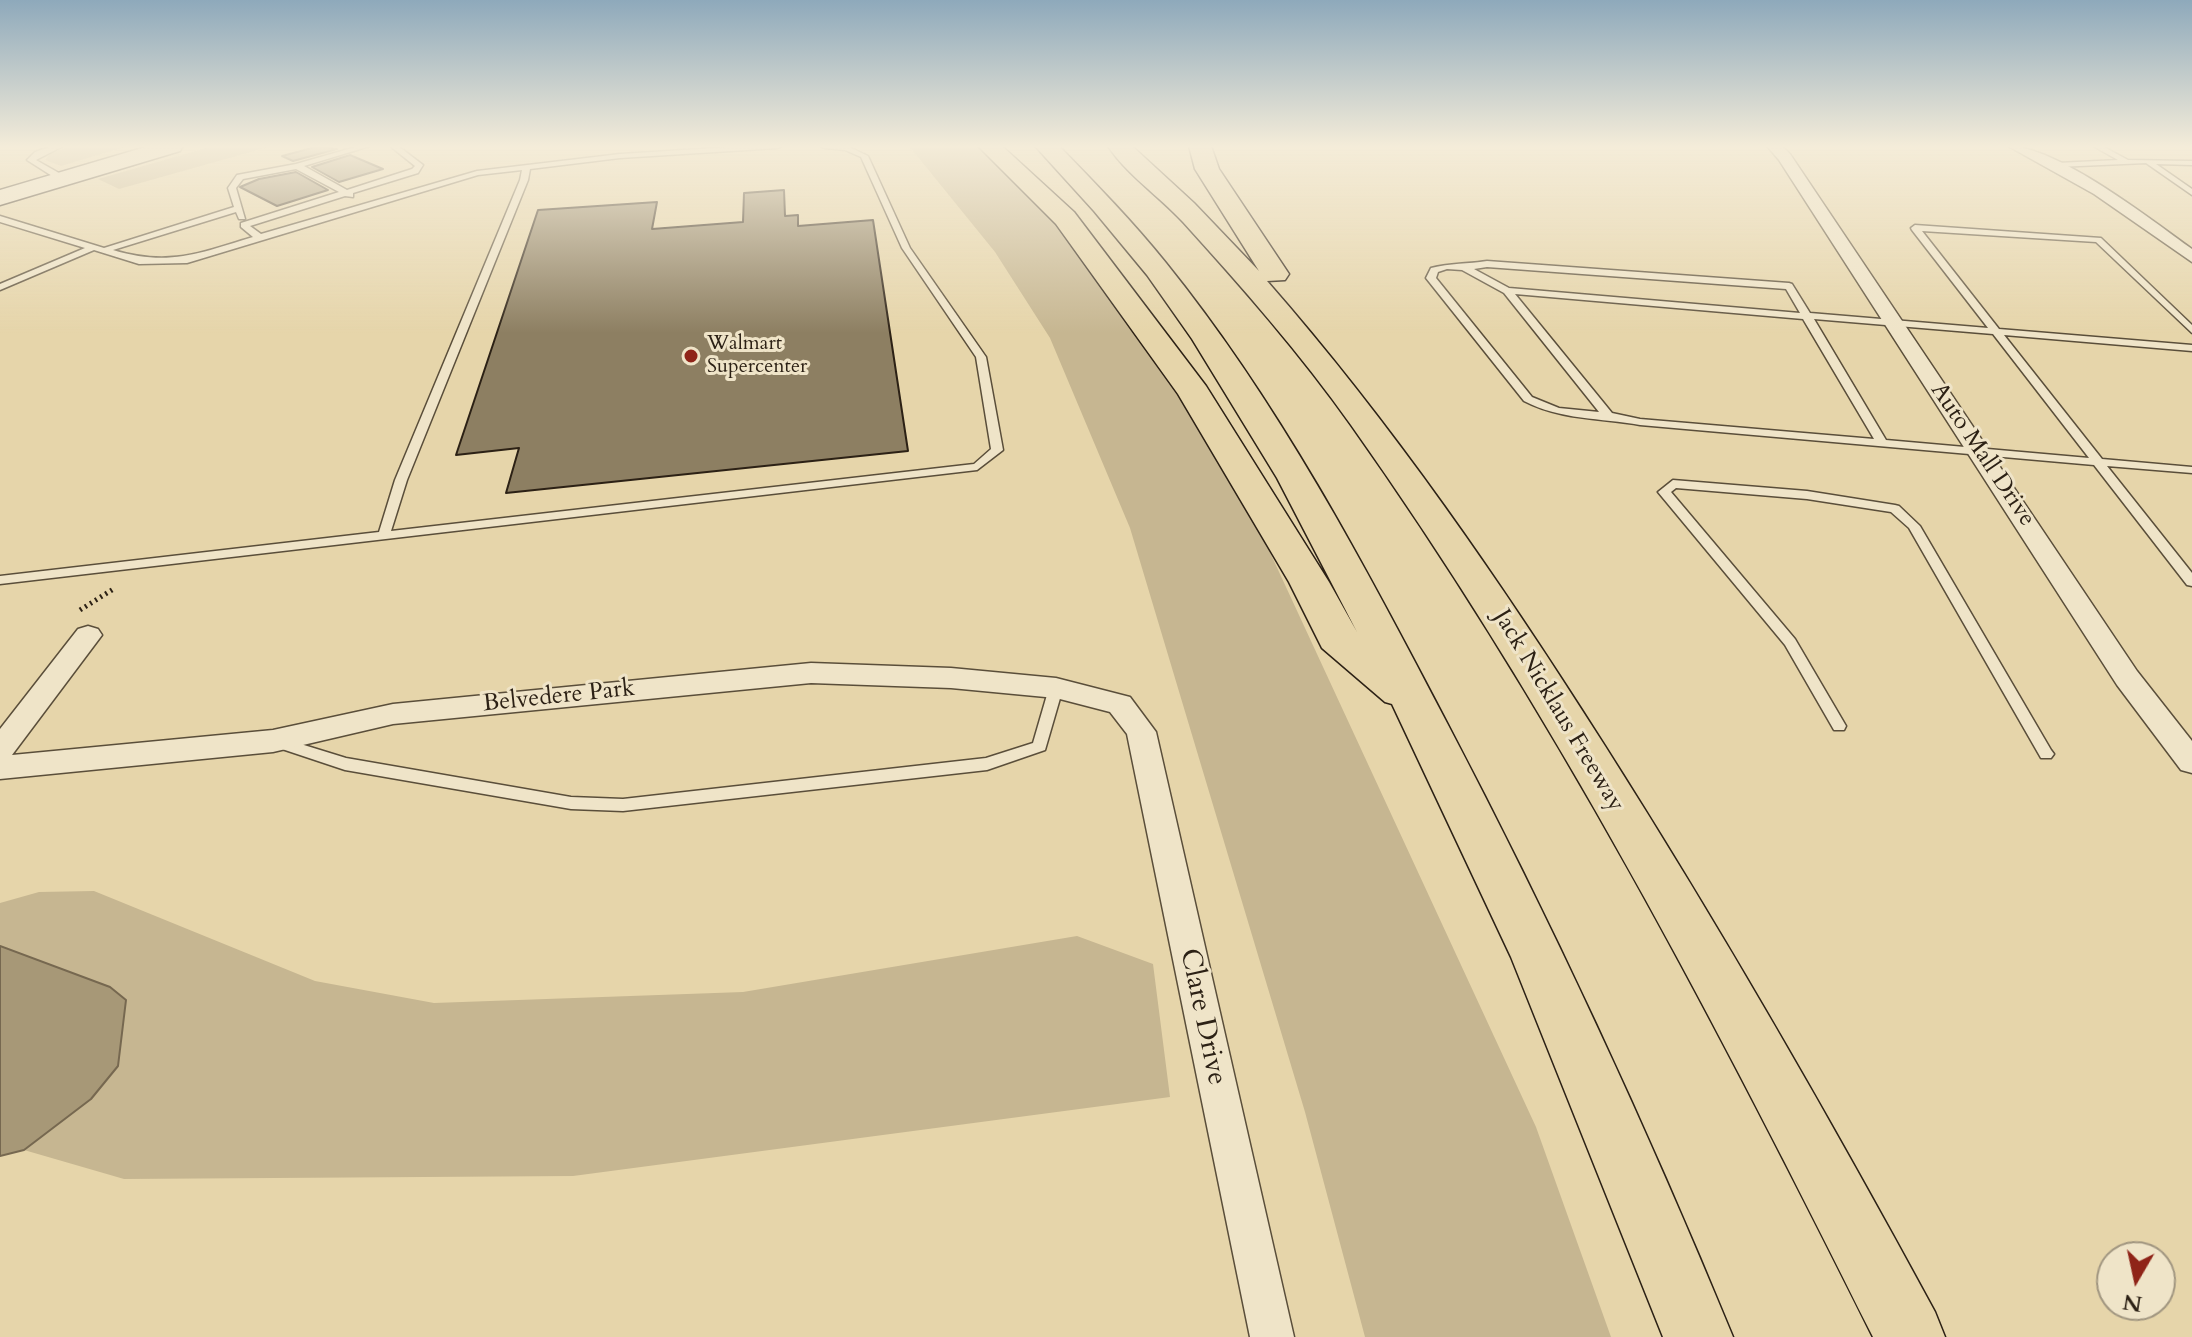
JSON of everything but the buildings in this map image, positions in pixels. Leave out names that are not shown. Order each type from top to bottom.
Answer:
[{"type":"highway","points":[[1055,208],[1068,221],[1194,393],[1309,582],[1337,638],[1413,701]]},
{"type":"highway","points":[[1102,208],[1133,243],[1245,396],[1314,510],[1413,701],[1539,957],[1698,1337]]},
{"type":"highway","name":"Jack Nicklaus Freeway","points":[[1182,208],[1250,275],[1350,399],[1488,596],[1708,959],[1815,1153],[1910,1337]]},
{"type":"highway","points":[[1232,208],[1325,353],[1350,399]]},
{"type":"street","name":"Auto Mall Drive","points":[[1819,208],[2127,678],[2192,762]]},
{"type":"street","points":[[2127,208],[2192,257]]},
{"type":"street","points":[[0,750],[88,635]]},
{"type":"street","name":"Belvedere Park","points":[[0,768],[273,741],[393,714],[811,673],[951,678],[1056,688],[1120,704]]},
{"type":"street","name":"Clare Drive","points":[[1120,704],[1141,732],[1272,1337]]},
{"type":"lane","points":[[0,287],[97,249],[238,208]]},
{"type":"lane","points":[[239,208],[244,225],[261,239]]},
{"type":"lane","points":[[244,225],[297,208]]},
{"type":"lane","points":[[0,219],[139,261],[187,260],[355,208]]},
{"type":"lane","points":[[384,535],[401,480],[512,208]]},
{"type":"lane","points":[[0,580],[977,467],[997,450],[981,357],[906,248],[888,208]]},
{"type":"lane","points":[[2192,330],[2098,240],[1915,228],[2192,582]]},
{"type":"lane","points":[[1882,443],[1789,286],[1487,264],[1443,266],[1434,270],[1431,278],[1528,399],[1546,410],[1982,453],[2192,470]]},
{"type":"lane","points":[[1466,267],[1479,272],[1491,285],[1507,291],[2192,348]]},
{"type":"lane","points":[[1507,291],[1608,416]]},
{"type":"lane","points":[[1839,726],[1790,642],[1664,492],[1673,484],[1807,495],[1895,509],[1914,526],[2046,754]]},
{"type":"lane","points":[[273,741],[345,764],[571,803],[623,805],[987,764],[1040,746],[1056,688]]},
{"type":"shaded area","points":[[960,208],[1042,208],[1102,281],[1236,479],[1536,1127],[1611,1337],[1365,1337],[1305,1112],[1130,528],[1050,338],[995,252]]},
{"type":"shaded area","points":[[94,891],[315,981],[434,1003],[743,992],[1077,936],[1153,964],[1170,1097],[573,1176],[124,1179],[24,1150],[91,1099],[126,1000],[110,987],[0,946],[0,903],[39,892]]},
{"type":"shaded area","points":[[0,946],[110,987],[126,1000],[118,1066],[91,1099],[24,1150],[0,1156]]},
{"type":"place","name":"Walmart Supercenter","points":[[691,356]]}]
